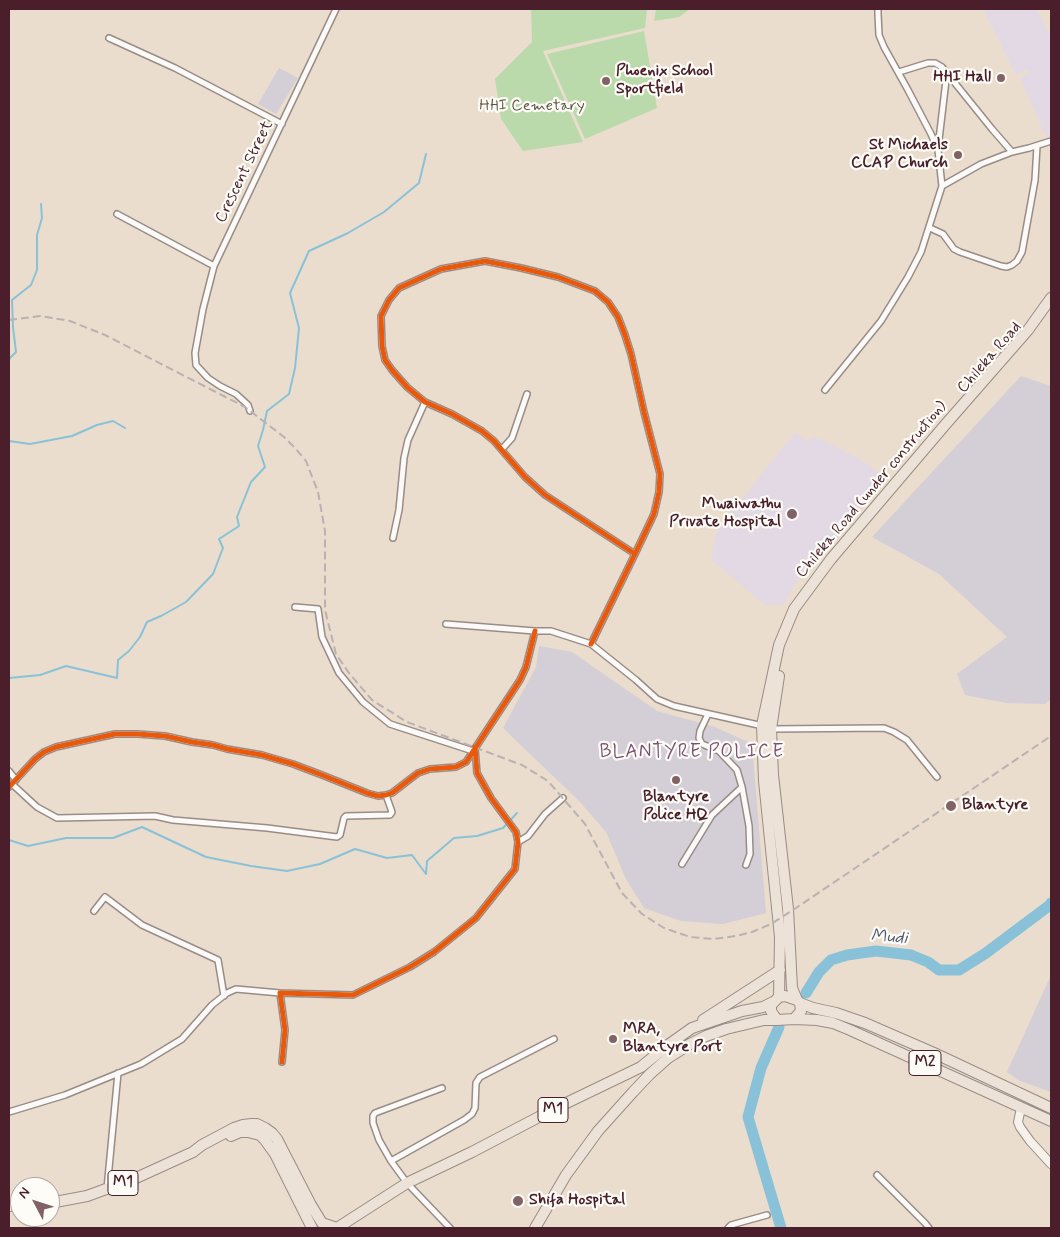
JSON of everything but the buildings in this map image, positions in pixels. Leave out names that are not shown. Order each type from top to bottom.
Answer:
[{"type":"highway","name":"Chileka Road (under construction)","points":[[766,727],[779,645],[794,609],[831,559],[1028,330],[1051,298]]},
{"type":"highway","name":"Chileka Road","points":[[766,727],[783,649],[806,600],[859,534],[1030,336],[1051,307]]},
{"type":"highway","points":[[766,727],[764,782],[780,937],[780,970],[776,1000]]},
{"type":"highway","points":[[535,1228],[566,1175],[598,1131],[650,1074],[678,1051],[726,1028],[764,1020],[794,1019],[801,1012],[799,1001],[792,988],[788,909],[766,727]]},
{"type":"highway","points":[[692,1028],[780,970]]},
{"type":"highway","points":[[777,1020],[771,1012],[771,1005],[776,1000],[790,997],[799,1001]]},
{"type":"highway","name":"M1","points":[[60,1201],[106,1190],[193,1152],[234,1128],[257,1124],[272,1133],[277,1139],[311,1206],[322,1223],[337,1228],[408,1183],[641,1067],[692,1028],[733,1014],[763,1007],[776,1000]]},
{"type":"highway","name":"M2","points":[[799,1001],[813,1008],[866,1023],[1051,1108]]},
{"type":"highway","name":"M2","points":[[794,1019],[833,1023],[1051,1121]]},
{"type":"highway","name":"M1","points":[[193,1152],[204,1150],[240,1132],[248,1132],[260,1136],[266,1140],[275,1154],[312,1228]]},
{"type":"street","name":"Crescent Street","points":[[250,411],[248,405],[236,394],[208,378],[196,365],[195,353],[203,309],[214,266],[336,9]]},
{"type":"street","points":[[878,9],[879,35],[884,47],[899,72],[938,150]]},
{"type":"street","points":[[109,38],[174,68],[282,124]]},
{"type":"street","points":[[899,72],[928,63],[935,63],[942,67],[1012,152]]},
{"type":"street","points":[[825,390],[881,321],[921,252],[942,186],[938,150],[947,71]]},
{"type":"street","points":[[942,186],[981,164],[1012,152],[1051,141]]},
{"type":"street","points":[[930,228],[943,234],[954,248],[960,252],[1001,266],[1012,266],[1022,252],[1035,180],[1037,146]]},
{"type":"street","points":[[117,214],[214,266]]},
{"type":"street","points":[[591,644],[635,554],[654,514],[659,492],[660,474],[625,335],[618,317],[608,302],[595,291],[558,277],[485,261],[441,269],[399,288],[389,300],[382,316],[382,346],[385,360],[407,387],[425,402],[452,414],[482,431],[494,440],[525,477],[545,495],[635,554]]},
{"type":"street","points":[[502,449],[512,438],[528,394]]},
{"type":"street","points":[[393,538],[399,510],[404,458],[408,440],[425,402]]},
{"type":"street","points":[[295,607],[318,609],[322,637],[339,673],[364,702],[390,724],[474,749]]},
{"type":"street","points":[[446,624],[551,631],[591,644],[657,699],[674,706],[766,727],[884,728],[906,740],[937,778]]},
{"type":"street","points":[[12,783],[35,759],[44,752],[56,747],[114,734],[137,734],[165,736],[262,755],[308,769],[367,793],[378,796],[386,795],[392,793],[418,773],[430,769],[456,767],[466,762],[520,680],[526,667],[535,631]]},
{"type":"street","points":[[708,714],[700,731],[699,738],[702,744],[719,751],[737,770],[742,787],[749,826],[750,854],[746,866]]},
{"type":"street","points":[[9,1112],[65,1095],[141,1064],[182,1039],[212,1005],[236,989],[280,993],[353,995],[426,957],[476,918],[515,868],[518,842],[516,832],[491,798],[477,773],[474,749]]},
{"type":"street","points":[[9,771],[12,783],[37,807],[57,818],[155,816],[173,820],[267,828],[337,837],[340,835],[346,816],[390,815],[392,812],[386,795]]},
{"type":"street","points":[[682,864],[712,815],[742,787]]},
{"type":"street","points":[[518,842],[528,836],[545,814],[563,798]]},
{"type":"street","points":[[94,911],[105,898],[142,925],[218,960],[224,996]]},
{"type":"street","points":[[280,993],[285,1030],[282,1062]]},
{"type":"street","points":[[391,1161],[472,1114],[475,1108],[476,1083],[480,1078],[554,1039]]},
{"type":"street","points":[[106,1190],[118,1073]]},
{"type":"street","points":[[442,1088],[375,1113],[373,1122],[379,1140],[391,1161],[408,1183],[450,1228]]},
{"type":"street","points":[[1022,1108],[1018,1116],[1020,1127],[1051,1164]]},
{"type":"street","points":[[877,1175],[929,1228]]},
{"type":"street","points":[[728,1228],[731,1225],[767,1215]]},
{"type":"shaded area","points":[[983,9],[1037,9],[1051,38],[1051,134],[1046,137],[1020,78],[1029,73],[1028,69],[1016,75]]},
{"type":"shaded area","points":[[279,68],[298,78],[276,114],[258,104]]},
{"type":"shaded area","points":[[1021,376],[1051,386],[1051,699],[1045,704],[1006,703],[965,695],[957,674],[1007,637],[939,574],[872,537]]},
{"type":"shaded area","name":"Mwaiwathu Private Hospital","points":[[795,433],[808,440],[812,437],[823,440],[868,464],[885,477],[838,534],[823,548],[798,580],[783,605],[765,605],[712,560],[714,540],[719,527]]},
{"type":"shaded area","points":[[539,646],[572,652],[657,711],[715,727],[752,744],[766,913],[723,924],[681,921],[644,908],[626,879],[606,832],[580,802],[503,728],[536,667]]},
{"type":"shaded area","points":[[1051,975],[1051,1092],[1018,1080],[1007,1072]]},
{"type":"green space","name":"HHI Cemetary","points":[[531,9],[647,9],[645,28],[543,51],[583,142],[523,151],[501,119],[495,79],[532,42]]},
{"type":"green space","points":[[656,9],[690,9],[679,17],[654,21]]},
{"type":"green space","name":"Phoenix School Sportfield","points":[[644,31],[657,108],[585,139],[547,54]]},
{"type":"waterway","points":[[9,678],[40,675],[66,666],[117,678],[118,660],[129,651],[140,637],[147,622],[186,602],[213,574],[223,548],[219,539],[239,526],[237,517],[251,482],[265,467],[258,446],[267,411],[289,394],[295,368],[299,328],[290,293],[309,251],[348,233],[384,212],[419,183],[426,154]]},
{"type":"waterway","points":[[9,359],[16,352],[12,300],[31,285],[37,270],[37,235],[42,218],[41,204]]},
{"type":"waterway","points":[[9,441],[30,444],[72,436],[97,425],[113,421],[125,428]]},
{"type":"waterway","points":[[9,840],[28,846],[66,838],[113,838],[142,827],[206,857],[251,866],[287,871],[320,864],[355,849],[387,858],[412,855],[426,874],[427,861],[454,838],[477,836],[503,828],[517,813]]},
{"type":"waterway","name":"Mudi","points":[[806,993],[819,972],[831,960],[847,955],[876,951],[911,955],[928,962],[939,970],[959,970],[986,953],[1051,903]]},
{"type":"waterway","name":"Mudi","points":[[779,1027],[761,1068],[748,1117],[781,1228]]},
{"type":"railway","points":[[9,320],[40,316],[70,321],[105,335],[245,407],[284,437],[306,461],[318,492],[325,531],[325,610],[336,654],[349,673],[372,700],[407,722],[522,765],[548,781],[585,824],[622,893],[642,914],[664,928],[690,937],[713,939],[752,932],[771,924],[1051,736]]},
{"type":"cycle path","points":[[591,644],[635,554],[654,514],[659,492],[660,474],[631,354],[618,317],[608,302],[595,291],[558,277],[485,261],[441,269],[399,288],[389,300],[381,316],[382,346],[385,360],[407,387],[425,402],[452,414],[482,431],[494,441],[525,477],[545,495],[635,554]]},
{"type":"cycle path","points":[[9,787],[35,759],[44,752],[56,747],[115,734],[137,734],[165,736],[262,755],[293,764],[367,793],[378,796],[386,795],[392,793],[418,773],[430,769],[456,767],[466,762],[520,680],[526,667],[535,631]]},
{"type":"cycle path","points":[[282,1062],[285,1030],[280,993],[353,995],[410,967],[434,952],[476,918],[515,869],[518,842],[516,832],[491,798],[477,773],[475,747]]},
{"type":"place","name":"HHI Hall","points":[[1001,78]]},
{"type":"place","name":"Phoenix School Sportfield","points":[[606,81]]},
{"type":"place","name":"St Michaels CCAP Church","points":[[958,155]]},
{"type":"place","name":"Mwaiwathu Private Hospital","points":[[792,514]]},
{"type":"place","name":"Blantyre Police HQ","points":[[676,780]]},
{"type":"place","name":"Blantyre","points":[[951,806]]},
{"type":"place","name":"MRA, Blantyre Port","points":[[613,1039]]},
{"type":"place","name":"Shifa Hospital","points":[[518,1201]]},
{"type":"district","name":"BLANTYRE POLICE","points":[[692,753]]}]
